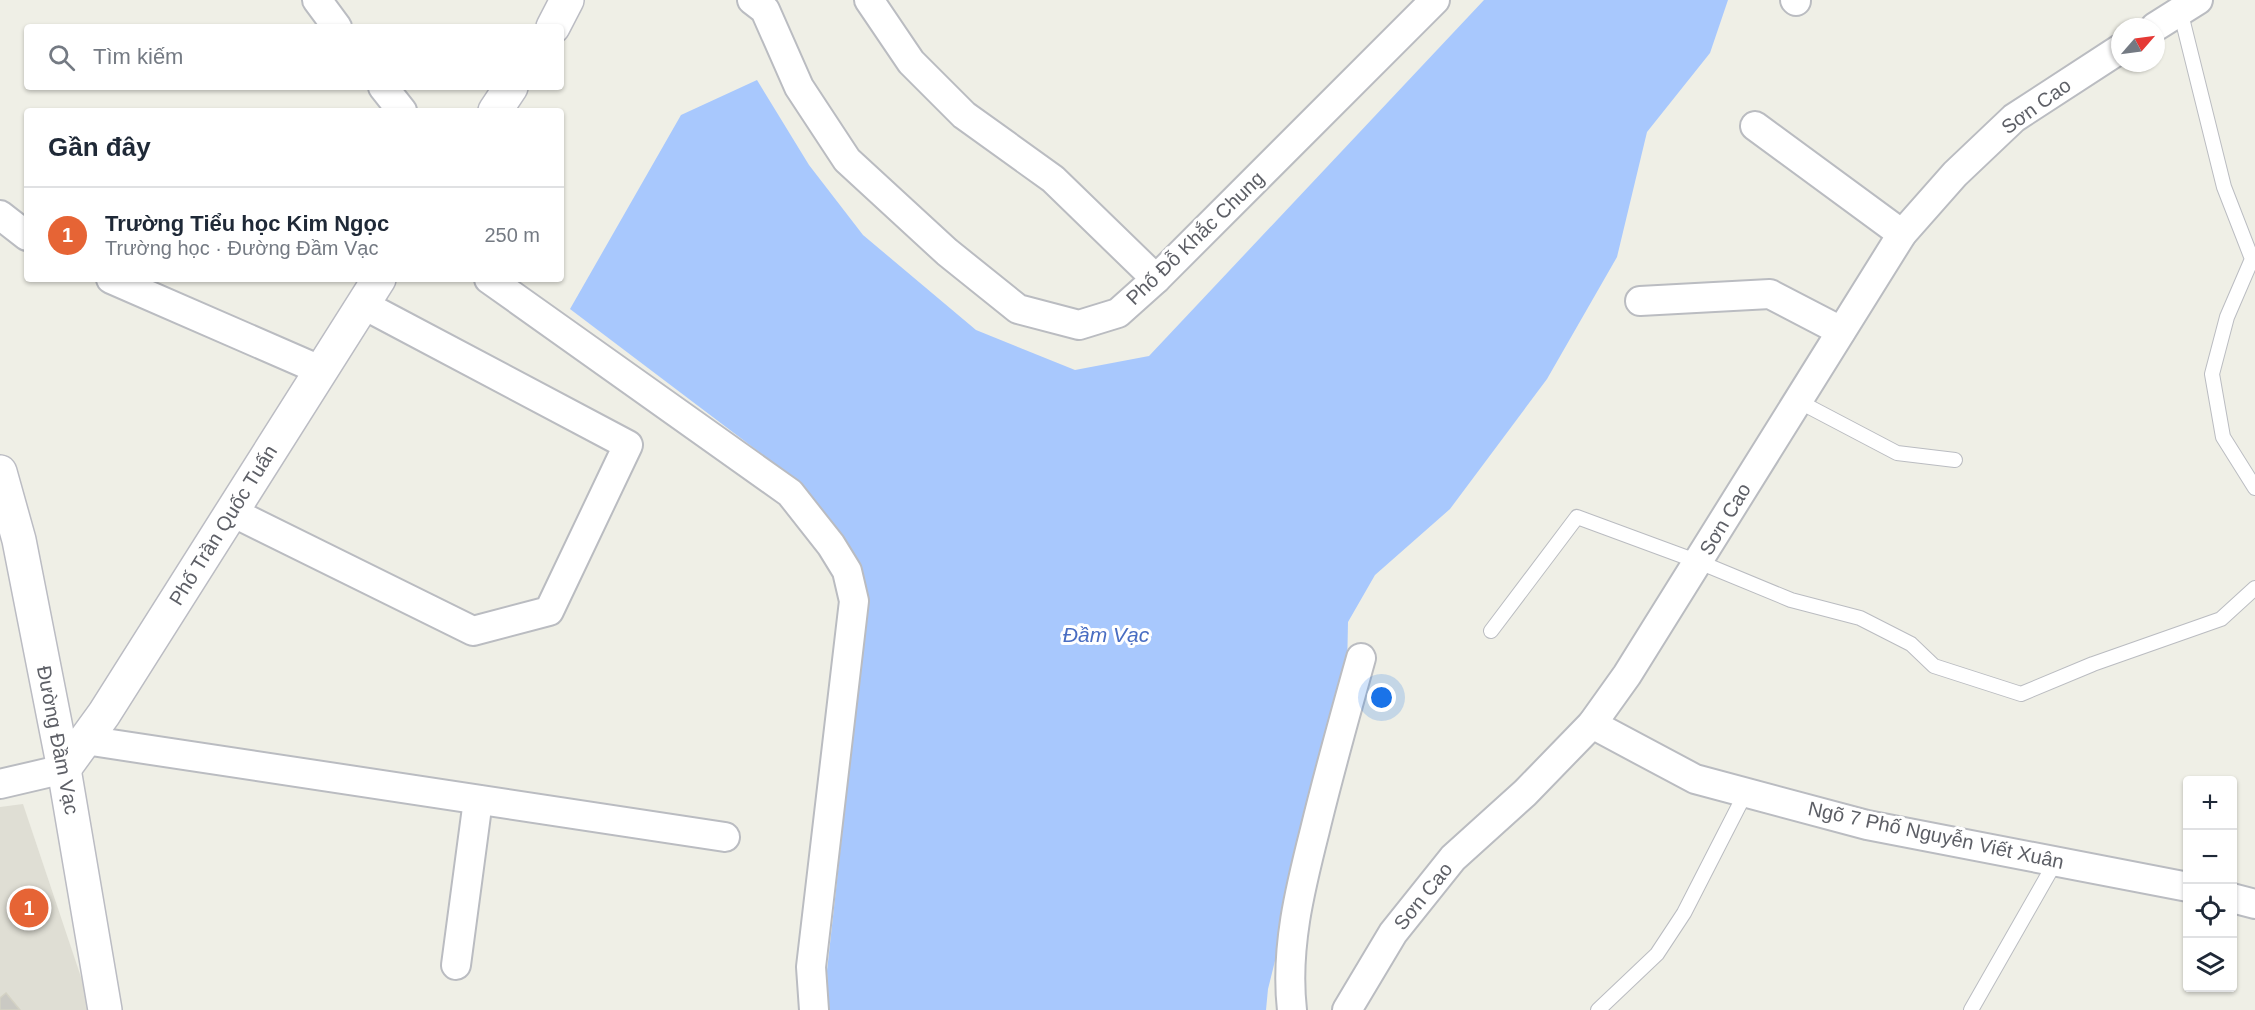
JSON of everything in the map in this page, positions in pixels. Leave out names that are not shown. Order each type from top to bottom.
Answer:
[{"type":"street","points":[[317,0],[336,24]]},
{"type":"street","points":[[555,24],[567,0]]},
{"type":"street","points":[[869,0],[912,62],[964,115],[1053,179],[1156,279]]},
{"type":"street","name":"Phố Đỗ Khắc Chung","points":[[764,3],[799,87],[847,160],[947,252],[1018,309],[1079,325],[1118,313],[1156,279],[1435,0]]},
{"type":"street","points":[[2165,19],[2184,4]]},
{"type":"street","name":"Sơn Cao","points":[[1347,1010],[1393,933],[1453,858],[1525,793],[1592,724],[1627,675],[1699,562],[1902,234],[1955,174],[2014,118],[2111,55]]},
{"type":"street","points":[[385,90],[400,108]]},
{"type":"street","points":[[497,108],[510,90]]},
{"type":"street","points":[[1755,126],[1902,234]]},
{"type":"street","points":[[0,215],[24,234]]},
{"type":"street","points":[[118,282],[320,370]]},
{"type":"street","points":[[493,282],[790,493],[831,545],[847,570],[854,602],[811,967],[814,1010]]},
{"type":"street","points":[[231,512],[473,631],[549,611],[628,445],[371,291]]},
{"type":"street","name":"Phố Trần Quốc Tuấn","points":[[64,769],[104,714],[371,291]]},
{"type":"street","points":[[1640,301],[1770,294],[1841,331]]},
{"type":"street","name":"Đường Đầm Vạc","points":[[0,472],[19,540],[64,769],[105,1010]]},
{"type":"street","points":[[1292,1010],[1289,985],[1297,902],[1332,761],[1361,658]]},
{"type":"street","name":"Ngõ 7 Phố Nguyễn Viết Xuân","points":[[1592,724],[1695,778],[1746,792],[1867,825],[2183,886]]},
{"type":"street","points":[[85,740],[725,837]]},
{"type":"street","points":[[0,784],[64,769]]},
{"type":"street","points":[[456,965],[477,800]]},
{"type":"street","points":[[2237,899],[2255,904]]},
{"type":"lane","points":[[2184,4],[2224,187],[2253,259],[2227,317],[2212,374],[2223,437],[2255,488]]},
{"type":"lane","points":[[1798,401],[1897,453],[1956,460]]},
{"type":"lane","points":[[1491,631],[1577,517],[1699,562],[1791,600],[1860,618],[1911,644],[1934,666],[2021,694],[2093,664],[2221,619],[2255,588]]},
{"type":"lane","points":[[1598,1010],[1658,954],[1684,912],[1746,792]]},
{"type":"lane","points":[[1971,1010],[2056,861]]},
{"type":"shaded area","points":[[23,804],[92,1010],[0,1010],[0,807]]},
{"type":"water","name":"Đầm Vạc","points":[[1484,0],[1728,0],[1710,53],[1647,132],[1617,257],[1547,379],[1450,509],[1375,575],[1348,622],[1347,671],[1268,989],[1266,1010],[829,1010],[827,971],[861,663],[847,549],[800,483],[570,309],[681,115],[757,80],[809,165],[863,235],[976,330],[1075,370],[1149,356]]},
{"type":"building","points":[[6,993],[20,1010],[0,1010],[0,998]]},
{"type":"place","name":"Trường Tiểu học Kim Ngọc","points":[[29,908]]}]
